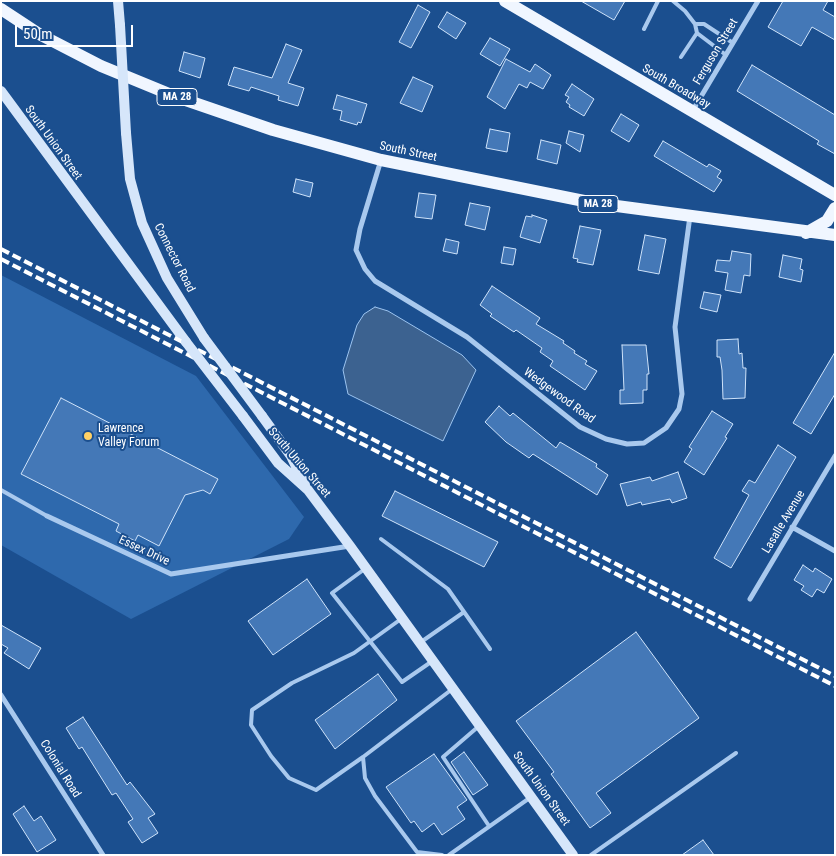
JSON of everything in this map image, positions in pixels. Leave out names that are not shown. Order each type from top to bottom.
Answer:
[{"type":"main road","name":"Connector Road","points":[[118,1],[130,179],[142,223],[167,278],[204,338],[291,456],[308,490]]},
{"type":"main road","name":"South Broadway","points":[[505,1],[835,194]]},
{"type":"main road","name":"South Street","points":[[1,9],[39,34],[101,66],[174,96],[273,130],[381,160],[594,203],[806,233],[835,235]]},
{"type":"main road","name":"South Union Street","points":[[1,91],[186,342],[278,463],[308,490],[350,546],[573,855]]},
{"type":"main road","points":[[806,233],[828,222],[835,208]]},
{"type":"street","name":"Ferguson Street","points":[[692,112],[758,1]]},
{"type":"street","name":"Wedgewood Road","points":[[381,160],[360,229],[356,250],[365,269],[375,281],[466,337],[580,427],[606,439],[627,444],[644,443],[666,428],[679,410],[682,394],[675,327],[690,216]]},
{"type":"street","name":"Lasalle Avenue","points":[[750,599],[835,456]]},
{"type":"street","name":"Essex Drive","points":[[48,516],[171,574],[350,546]]},
{"type":"street","points":[[792,527],[835,552]]},
{"type":"street","name":"Colonial Road","points":[[1,695],[103,855]]},
{"type":"lane","points":[[644,29],[658,1]]},
{"type":"lane","points":[[673,1],[685,11],[695,24],[697,33],[726,55]]},
{"type":"lane","points":[[695,24],[704,24],[733,43]]},
{"type":"lane","points":[[681,57],[697,33]]},
{"type":"lane","name":"Essex Drive","points":[[1,490],[48,516]]},
{"type":"lane","points":[[381,539],[448,590],[490,649]]},
{"type":"lane","points":[[366,568],[332,593],[402,682],[433,660]]},
{"type":"lane","points":[[420,642],[464,612]]},
{"type":"lane","points":[[402,618],[354,653],[292,683],[252,710],[251,725],[289,778],[316,790],[363,757],[453,688]]},
{"type":"lane","points":[[480,725],[442,757],[489,826]]},
{"type":"lane","points":[[590,855],[736,752]]},
{"type":"lane","points":[[363,757],[365,778],[374,796],[417,852],[442,855]]},
{"type":"lane","points":[[449,855],[531,797]]},
{"type":"shaded area","points":[[1,275],[196,376],[304,517],[289,539],[131,619],[1,545]]},
{"type":"shaded area","points":[[375,307],[388,311],[462,355],[476,370],[443,441],[348,394],[343,370],[357,325],[364,314]]},
{"type":"building","points":[[581,1],[625,1],[614,20]]},
{"type":"building","points":[[783,1],[828,1],[823,10],[835,17],[835,40],[812,27],[801,46],[768,27]]},
{"type":"building","points":[[418,5],[430,12],[411,48],[399,42]]},
{"type":"building","points":[[447,12],[466,23],[456,39],[438,27]]},
{"type":"building","points":[[490,38],[510,49],[500,66],[480,54]]},
{"type":"building","points":[[286,44],[302,50],[288,83],[304,88],[298,106],[278,100],[279,96],[251,87],[249,91],[228,85],[234,67],[272,78]]},
{"type":"building","points":[[184,52],[205,58],[200,78],[179,71]]},
{"type":"building","points":[[506,59],[530,72],[535,64],[551,75],[543,89],[530,82],[527,88],[519,84],[505,109],[487,97]]},
{"type":"building","points":[[752,65],[835,115],[835,154],[817,144],[819,141],[737,91]]},
{"type":"building","points":[[413,77],[433,86],[422,112],[400,103]]},
{"type":"building","points":[[572,84],[594,99],[584,116],[569,107],[570,105],[566,102],[569,97],[565,95]]},
{"type":"building","points":[[337,95],[367,104],[361,123],[358,122],[357,125],[340,120],[342,111],[333,109]]},
{"type":"building","points":[[621,114],[639,125],[629,142],[611,131]]},
{"type":"building","points":[[490,129],[510,133],[507,152],[486,148]]},
{"type":"building","points":[[569,131],[584,135],[580,152],[566,143]]},
{"type":"building","points":[[541,140],[561,145],[557,164],[537,159]]},
{"type":"building","points":[[663,141],[707,167],[709,164],[721,171],[717,177],[722,180],[714,192],[654,156]]},
{"type":"building","points":[[296,179],[313,183],[310,197],[293,192]]},
{"type":"building","points":[[419,193],[436,195],[432,219],[415,217]]},
{"type":"building","points":[[470,203],[490,207],[485,230],[465,225]]},
{"type":"building","points":[[532,215],[547,220],[540,243],[520,237],[526,216],[532,217]]},
{"type":"building","points":[[580,226],[601,230],[593,265],[577,262],[578,259],[573,258]]},
{"type":"building","points":[[645,235],[666,239],[659,274],[638,270]]},
{"type":"building","points":[[446,239],[459,242],[457,254],[443,251]]},
{"type":"building","points":[[504,247],[516,249],[513,265],[501,263]]},
{"type":"building","points":[[732,251],[751,254],[750,276],[744,275],[741,293],[725,290],[728,273],[715,271],[717,260],[730,261]]},
{"type":"building","points":[[783,255],[802,259],[800,269],[803,270],[801,282],[779,277]]},
{"type":"building","points":[[492,286],[540,318],[536,324],[564,341],[563,343],[575,351],[574,353],[587,361],[585,364],[597,371],[585,390],[550,366],[553,361],[540,352],[542,348],[516,330],[514,332],[490,316],[492,314],[480,305]]},
{"type":"building","points":[[704,292],[721,295],[717,312],[700,308]]},
{"type":"building","points":[[738,339],[739,354],[742,353],[743,368],[746,368],[745,398],[723,399],[722,370],[720,357],[717,357],[717,340]]},
{"type":"building","points":[[622,345],[646,345],[649,374],[647,374],[647,390],[643,390],[643,403],[620,404],[620,390],[624,390]]},
{"type":"building","points":[[835,352],[835,394],[811,434],[793,423]]},
{"type":"building","name":"Lawrence Valley Forum","points":[[61,398],[218,479],[210,494],[203,490],[185,495],[159,546],[138,535],[135,541],[116,531],[119,524],[21,474]]},
{"type":"building","points":[[499,406],[510,416],[513,413],[556,448],[560,442],[597,464],[596,467],[608,475],[597,495],[533,454],[529,458],[506,442],[485,422]]},
{"type":"building","points":[[712,411],[733,424],[725,437],[727,438],[704,475],[684,462],[692,449],[689,447]]},
{"type":"building","points":[[778,445],[796,457],[731,568],[714,558],[749,495],[742,491],[749,480],[755,483]]},
{"type":"building","points":[[678,472],[687,498],[672,503],[670,499],[642,505],[641,502],[627,506],[620,484],[650,477],[652,481]]},
{"type":"building","points":[[395,491],[498,542],[484,567],[382,516]]},
{"type":"building","points":[[803,565],[813,572],[815,568],[832,579],[824,593],[817,589],[812,597],[801,590],[804,586],[794,580]]},
{"type":"building","points":[[307,579],[331,614],[273,655],[248,621]]},
{"type":"building","points":[[1,625],[41,648],[29,669],[4,653],[8,648],[1,644]]},
{"type":"building","points":[[636,632],[699,718],[596,793],[611,813],[590,828],[551,774],[554,772],[516,721]]},
{"type":"building","points":[[378,674],[397,700],[335,749],[315,720]]},
{"type":"building","points":[[83,717],[127,785],[130,782],[155,814],[148,818],[158,833],[142,843],[128,822],[133,819],[116,793],[112,795],[82,747],[79,749],[66,728]]},
{"type":"building","points":[[464,752],[488,785],[473,795],[451,762]]},
{"type":"building","points":[[434,754],[467,800],[457,807],[465,819],[442,835],[434,823],[422,832],[414,821],[411,823],[386,787]]},
{"type":"building","points":[[24,806],[34,821],[41,816],[56,840],[37,852],[13,814]]},
{"type":"building","points":[[703,840],[714,855],[682,855]]},
{"type":"railway","points":[[1,249],[835,676]]},
{"type":"railway","points":[[1,259],[835,686]]},
{"type":"place","name":"Lawrence Valley Forum","points":[[88,436]]}]
